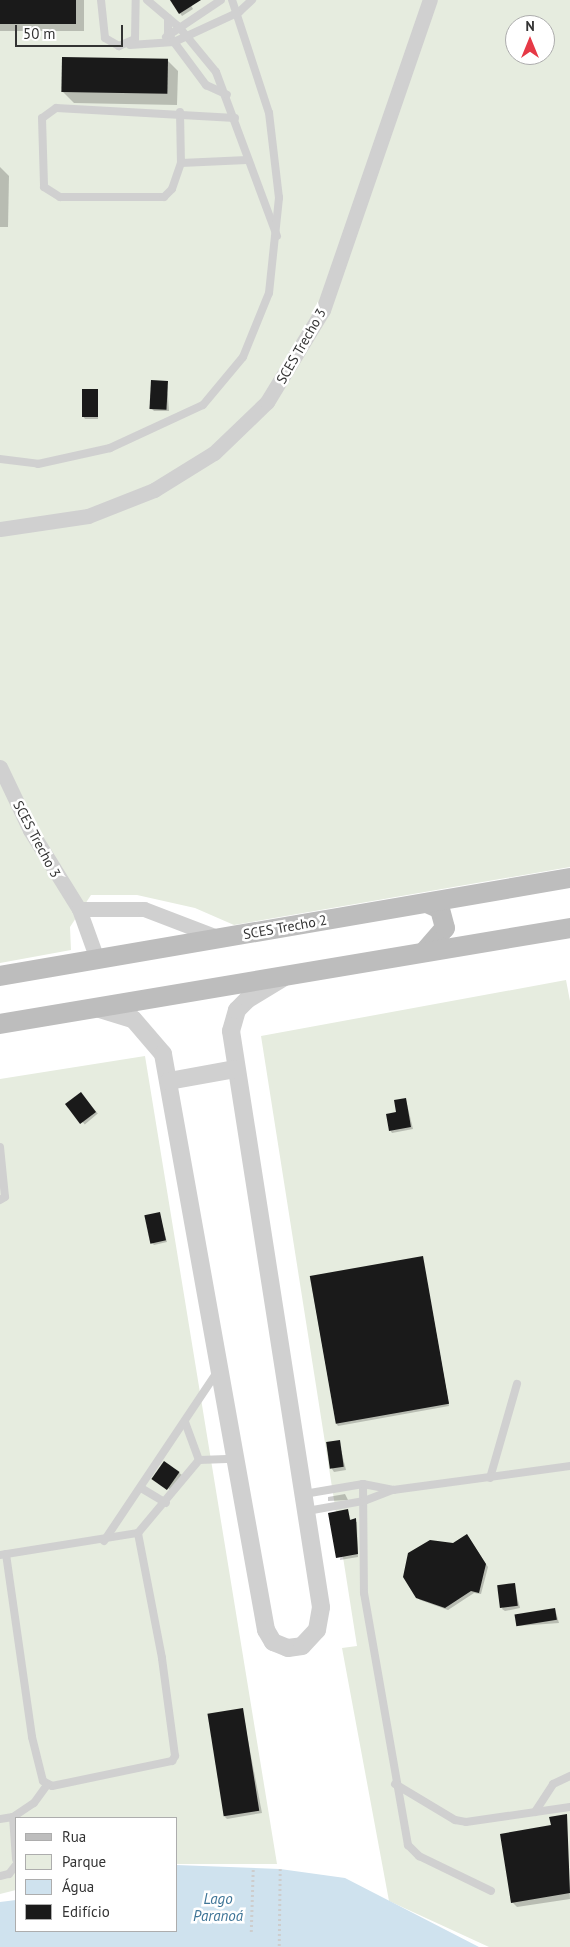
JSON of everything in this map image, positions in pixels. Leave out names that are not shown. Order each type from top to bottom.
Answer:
[{"type":"main road","name":"SCES Trecho 2","points":[[0,976],[570,878]]},
{"type":"main road","points":[[424,952],[445,928],[440,909],[427,903]]},
{"type":"main road","points":[[1,1026],[96,1008],[570,928]]},
{"type":"street","name":"SCES Trecho 3","points":[[0,529],[88,516],[154,490],[214,453],[268,402],[323,310],[430,0]]},
{"type":"street","name":"SCES Trecho 3","points":[[0,767],[30,830],[79,909],[97,960]]},
{"type":"street","points":[[79,909],[144,909],[220,938]]},
{"type":"street","points":[[96,1008],[133,1019],[149,1033],[163,1054],[221,1367],[266,1630],[273,1642],[288,1648],[311,1641],[322,1607],[236,1069],[232,1030],[238,1010],[288,976]]},
{"type":"street","points":[[169,1081],[236,1069]]},
{"type":"lane","points":[[102,0],[104,38],[113,45],[174,42],[239,12],[252,0]]},
{"type":"lane","points":[[130,45],[136,32],[136,0]]},
{"type":"lane","points":[[147,0],[179,27],[216,72],[227,95],[247,160],[278,239]]},
{"type":"lane","points":[[162,42],[168,34],[221,0]]},
{"type":"lane","points":[[0,459],[38,464],[101,450],[203,405],[243,357],[269,293],[278,239],[278,159],[239,12],[232,0]]},
{"type":"lane","points":[[168,18],[168,34],[206,85],[227,95]]},
{"type":"lane","points":[[180,112],[181,163],[172,189],[164,197],[60,197],[44,187],[45,112],[56,108],[180,112],[235,118]]},
{"type":"lane","points":[[181,163],[247,160]]},
{"type":"lane","points":[[0,1146],[5,1197],[0,1200]]},
{"type":"lane","points":[[104,1541],[221,1367]]},
{"type":"lane","points":[[490,1478],[517,1384]]},
{"type":"lane","points":[[185,1422],[199,1460]]},
{"type":"lane","points":[[199,1460],[236,1459]]},
{"type":"lane","points":[[0,1819],[13,1817],[43,1795],[47,1785],[32,1737],[3,1555],[104,1541],[138,1533],[166,1503],[199,1460]]},
{"type":"lane","points":[[304,1503],[364,1501],[393,1490],[570,1466]]},
{"type":"lane","points":[[363,1484],[364,1593],[395,1784],[412,1852],[491,1892]]},
{"type":"lane","points":[[304,1503],[363,1484],[393,1490]]},
{"type":"lane","points":[[141,1488],[166,1503]]},
{"type":"lane","points":[[47,1785],[172,1761],[175,1756],[162,1658],[138,1533]]},
{"type":"lane","points":[[535,1812],[553,1784],[570,1776]]},
{"type":"lane","points":[[395,1784],[455,1820],[570,1807]]},
{"type":"lane","points":[[13,1817],[15,1844]]},
{"type":"lane","points":[[0,1876],[9,1874],[15,1866]]},
{"type":"path","points":[[251,1932],[253,1867]]},
{"type":"path","points":[[280,1869],[280,1946]]},
{"type":"green space","points":[[0,0],[570,0],[570,867],[234,925],[195,908],[137,895],[91,895],[70,927],[71,950],[0,963]]},
{"type":"green space","points":[[566,980],[570,1001],[570,1947],[489,1947],[389,1901],[342,1648],[357,1646],[261,1036]]},
{"type":"green space","points":[[145,1056],[277,1864],[178,1864],[178,1817],[15,1817],[15,1890],[0,1894],[0,1079]]},
{"type":"water","name":"Lago Paranoá","points":[[178,1865],[280,1869],[345,1878],[479,1947],[0,1947],[0,1902],[15,1900],[15,1932],[178,1932]]},
{"type":"building","points":[[0,0],[76,0],[76,24],[0,24]]},
{"type":"building","points":[[170,0],[201,0],[179,14]]},
{"type":"building","points":[[62,57],[168,59],[167,94],[61,92]]},
{"type":"building","points":[[151,380],[168,381],[166,410],[149,409]]},
{"type":"building","points":[[82,389],[98,389],[98,417],[82,417]]},
{"type":"building","points":[[81,1092],[96,1112],[80,1124],[65,1104]]},
{"type":"building","points":[[406,1098],[411,1127],[389,1131],[386,1114],[396,1112],[394,1100]]},
{"type":"building","points":[[160,1212],[166,1240],[150,1244],[144,1215]]},
{"type":"building","points":[[423,1256],[449,1404],[336,1424],[310,1276]]},
{"type":"building","points":[[340,1440],[344,1467],[330,1469],[326,1442]]},
{"type":"building","points":[[164,1461],[180,1472],[167,1490],[151,1479]]},
{"type":"building","points":[[348,1509],[350,1520],[356,1518],[358,1554],[336,1558],[328,1513]]},
{"type":"building","points":[[467,1534],[486,1564],[479,1593],[471,1591],[445,1608],[416,1598],[403,1577],[408,1553],[430,1540],[453,1543]]},
{"type":"building","points":[[515,1583],[518,1606],[500,1608],[497,1585]]},
{"type":"building","points":[[555,1608],[557,1620],[516,1626],[515,1614]]},
{"type":"building","points":[[243,1708],[259,1811],[224,1816],[207,1714]]},
{"type":"building","points":[[567,1814],[570,1893],[511,1903],[500,1834],[551,1825],[549,1817]]}]
